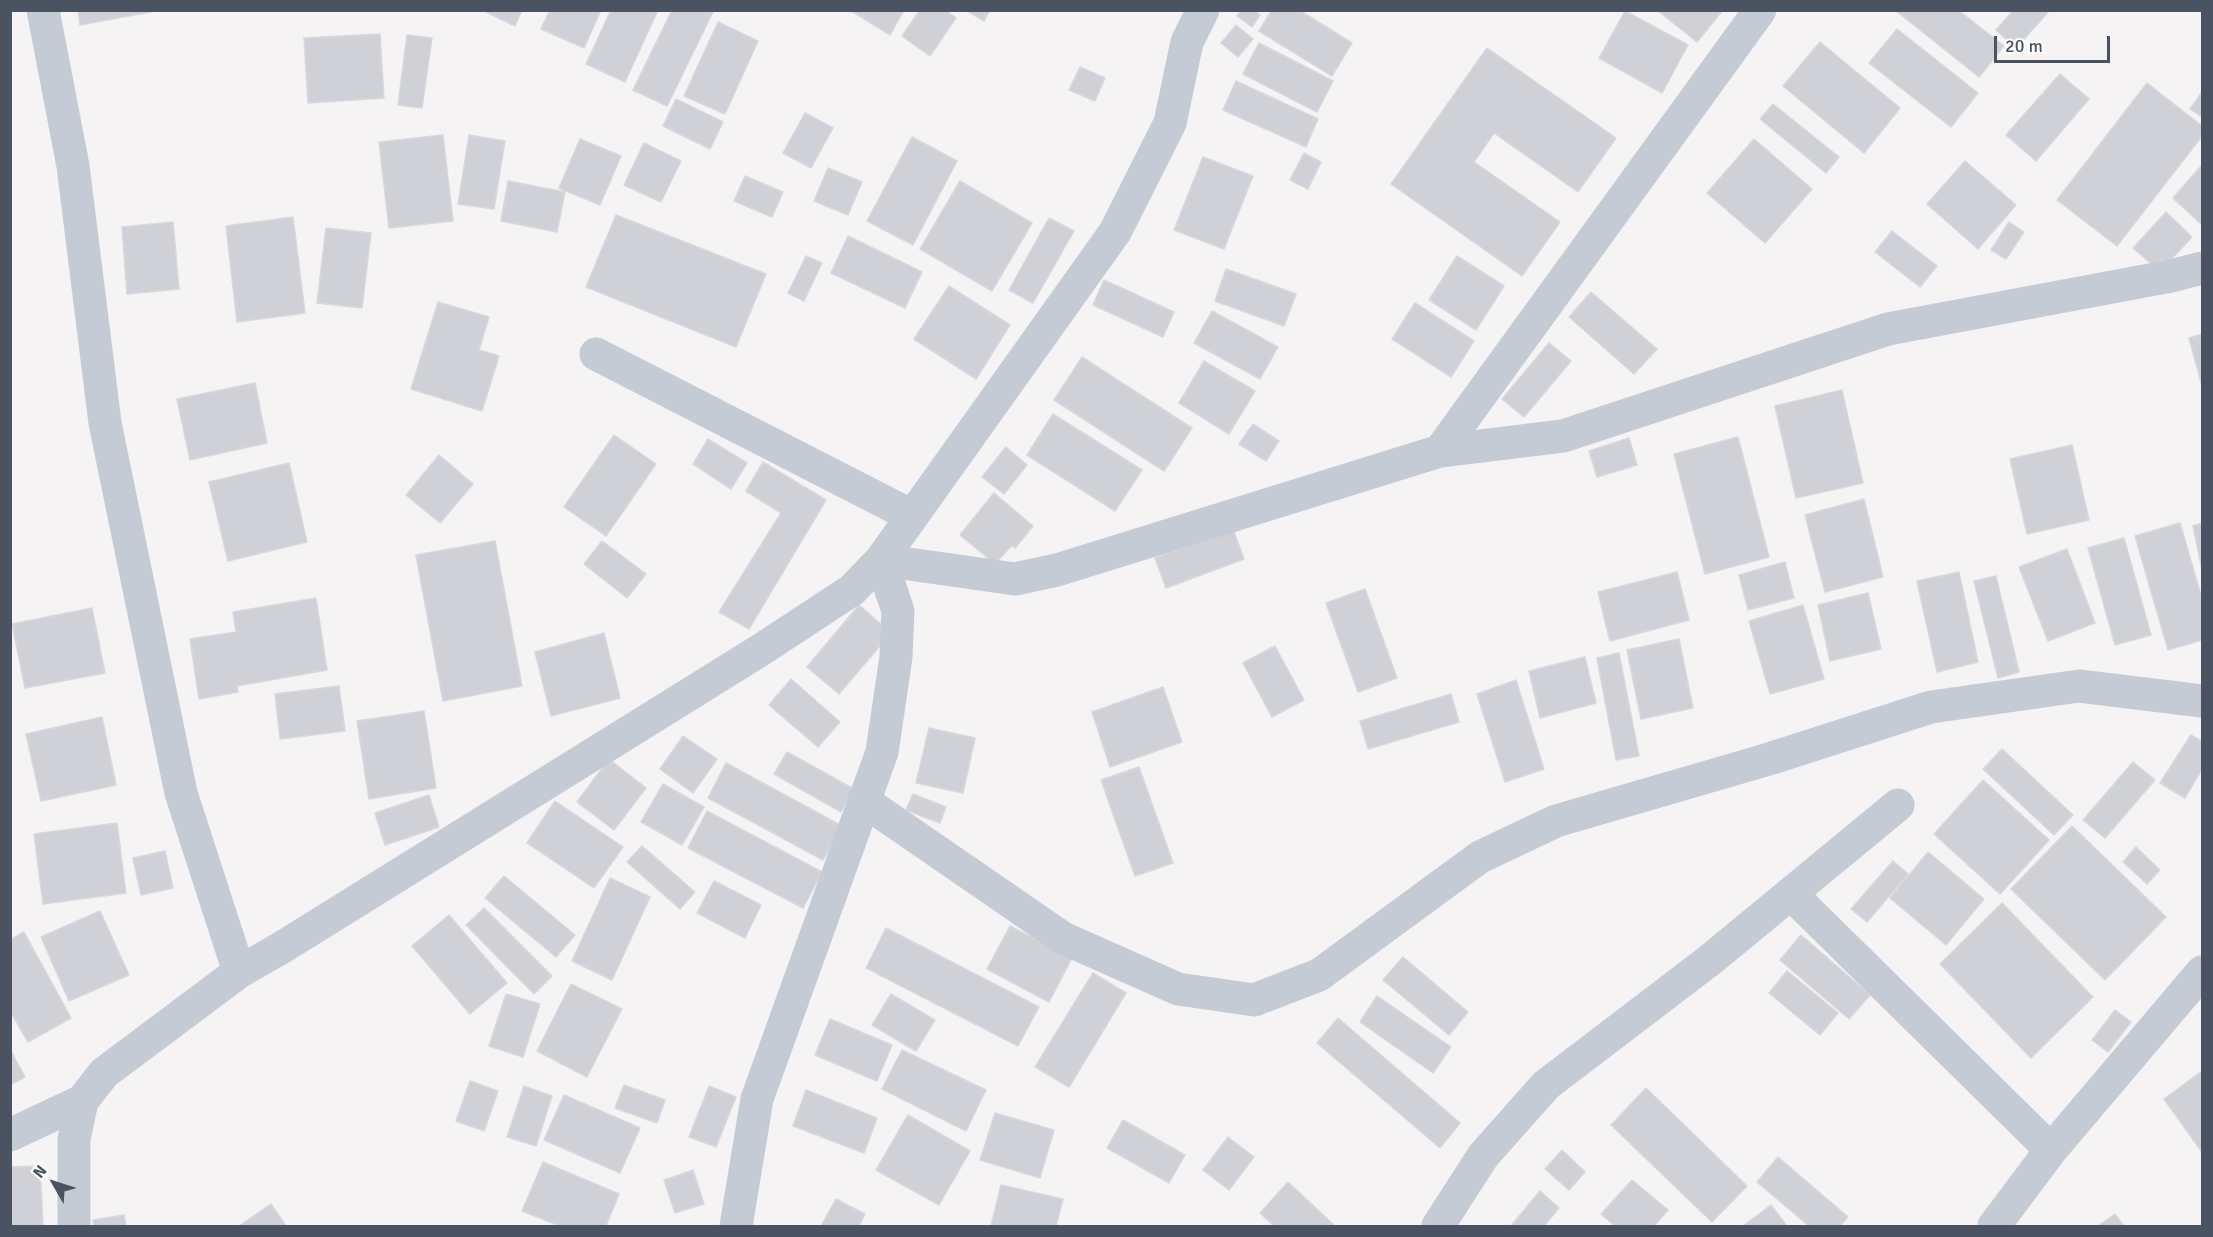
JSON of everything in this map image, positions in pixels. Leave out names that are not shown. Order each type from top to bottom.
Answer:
[{"type":"street","points":[[43,10],[73,166],[107,435],[181,793],[239,972]]},
{"type":"street","points":[[74,1227],[74,1139],[82,1101],[104,1073],[239,972],[759,651],[852,590],[881,560],[1115,231],[1170,123],[1187,42],[1203,10]]},
{"type":"street","points":[[1440,451],[1760,10]]},
{"type":"street","points":[[881,560],[1015,579],[1057,570],[1440,451],[1563,436],[1888,329],[2171,276],[2202,268]]},
{"type":"street","points":[[596,354],[912,516]]},
{"type":"street","points":[[736,1227],[757,1100],[882,752],[896,657],[898,611],[881,560]]},
{"type":"street","points":[[864,801],[1063,938],[1178,989],[1254,1000],[1318,975],[1480,857],[1556,821],[1769,759],[1931,707],[2079,686],[2202,701]]},
{"type":"street","points":[[1438,1227],[1484,1156],[1546,1085],[1710,960],[1898,805]]},
{"type":"street","points":[[1791,894],[2051,1150]]},
{"type":"street","points":[[1994,1227],[2051,1150],[2202,972]]},
{"type":"street","points":[[10,1135],[82,1101]]},
{"type":"building","points":[[78,10],[161,10],[80,25]]},
{"type":"building","points":[[482,10],[522,10],[515,26]]},
{"type":"building","points":[[550,10],[601,10],[584,48],[541,29]]},
{"type":"building","points":[[611,10],[658,10],[625,82],[586,64]]},
{"type":"building","points":[[672,10],[714,10],[667,106],[633,90]]},
{"type":"building","points":[[850,10],[904,10],[890,35]]},
{"type":"building","points":[[920,10],[945,10],[956,18],[930,56],[902,36]]},
{"type":"building","points":[[966,10],[990,10],[984,21]]},
{"type":"building","points":[[1241,10],[1254,10],[1260,15],[1252,27],[1237,16]]},
{"type":"building","points":[[1272,10],[1299,10],[1352,43],[1332,76],[1259,31]]},
{"type":"building","points":[[1657,10],[1723,10],[1697,42]]},
{"type":"building","points":[[1895,10],[1958,10],[2004,46],[1979,77]]},
{"type":"building","points":[[2014,10],[2050,10],[2016,48],[1996,30]]},
{"type":"building","points":[[1625,11],[1688,45],[1662,93],[1599,58]]},
{"type":"building","points":[[718,22],[758,41],[725,114],[684,96]]},
{"type":"building","points":[[1236,25],[1253,39],[1238,57],[1221,43]]},
{"type":"building","points":[[1897,29],[1978,93],[1951,127],[1869,63]]},
{"type":"building","points":[[380,34],[384,98],[308,103],[304,38]]},
{"type":"building","points":[[407,35],[432,38],[422,108],[398,105]]},
{"type":"building","points":[[1820,42],[1900,108],[1864,153],[1783,86]]},
{"type":"building","points":[[1259,43],[1333,81],[1317,112],[1243,74]]},
{"type":"building","points":[[1487,48],[1616,138],[1578,192],[1494,133],[1474,162],[1560,222],[1522,276],[1391,184]]},
{"type":"building","points":[[1080,67],[1105,78],[1095,101],[1069,90]]},
{"type":"building","points":[[2060,74],[2089,99],[2036,161],[2006,135]]},
{"type":"building","points":[[1236,81],[1318,119],[1306,147],[1223,110]]},
{"type":"building","points":[[2147,83],[2202,126],[2202,136],[2117,246],[2057,200]]},
{"type":"building","points":[[2202,92],[2202,117],[2190,109]]},
{"type":"building","points":[[676,99],[723,122],[710,149],[663,126]]},
{"type":"building","points":[[1773,104],[1839,157],[1826,173],[1760,119]]},
{"type":"building","points":[[805,113],[833,128],[811,168],[783,153]]},
{"type":"building","points":[[443,135],[453,221],[389,228],[379,142]]},
{"type":"building","points":[[469,135],[505,141],[494,209],[458,204]]},
{"type":"building","points":[[912,137],[957,161],[913,245],[867,221]]},
{"type":"building","points":[[580,139],[621,156],[600,205],[559,188]]},
{"type":"building","points":[[1754,139],[1812,189],[1765,243],[1707,193]]},
{"type":"building","points":[[644,143],[681,161],[661,202],[624,185]]},
{"type":"building","points":[[1304,153],[1321,162],[1308,189],[1290,180]]},
{"type":"building","points":[[1203,157],[1253,176],[1224,249],[1174,230]]},
{"type":"building","points":[[1965,161],[2016,205],[1978,249],[1927,204]]},
{"type":"building","points":[[2202,165],[2202,225],[2173,198]]},
{"type":"building","points":[[828,168],[862,182],[848,215],[814,201]]},
{"type":"building","points":[[745,176],[783,192],[772,217],[734,201]]},
{"type":"building","points":[[508,181],[565,192],[557,232],[501,221]]},
{"type":"building","points":[[960,181],[1032,223],[992,291],[920,249]]},
{"type":"building","points":[[2166,212],[2192,237],[2166,265],[2160,260],[2155,267],[2133,248]]},
{"type":"building","points":[[616,215],[766,274],[736,347],[586,287]]},
{"type":"building","points":[[293,217],[305,313],[237,322],[226,226]]},
{"type":"building","points":[[1049,218],[1074,231],[1033,303],[1009,290]]},
{"type":"building","points":[[173,222],[179,289],[127,294],[122,227]]},
{"type":"building","points":[[2009,222],[2024,232],[2006,259],[1991,250]]},
{"type":"building","points":[[326,228],[371,233],[362,308],[317,303]]},
{"type":"building","points":[[1892,231],[1937,266],[1920,287],[1875,252]]},
{"type":"building","points":[[848,236],[922,272],[905,308],[831,273]]},
{"type":"building","points":[[806,256],[822,263],[804,301],[788,293]]},
{"type":"building","points":[[1457,256],[1504,286],[1476,330],[1429,300]]},
{"type":"building","points":[[1226,269],[1296,294],[1284,326],[1215,301]]},
{"type":"building","points":[[1104,280],[1174,312],[1163,337],[1093,305]]},
{"type":"building","points":[[949,286],[1010,325],[976,379],[914,339]]},
{"type":"building","points":[[1591,292],[1657,349],[1634,374],[1569,317]]},
{"type":"building","points":[[438,302],[489,317],[479,350],[499,356],[482,411],[411,389]]},
{"type":"building","points":[[1415,303],[1474,341],[1451,377],[1392,339]]},
{"type":"building","points":[[1212,311],[1278,347],[1260,379],[1194,343]]},
{"type":"building","points":[[2202,334],[2202,386],[2189,338]]},
{"type":"building","points":[[1549,343],[1571,361],[1524,417],[1502,399]]},
{"type":"building","points":[[1082,357],[1192,428],[1164,471],[1054,400]]},
{"type":"building","points":[[1204,361],[1255,391],[1229,434],[1179,403]]},
{"type":"building","points":[[255,383],[267,443],[190,460],[177,399]]},
{"type":"building","points":[[1842,390],[1863,483],[1796,498],[1775,406]]},
{"type":"building","points":[[1053,414],[1142,470],[1115,511],[1027,455]]},
{"type":"building","points":[[1253,424],[1279,441],[1266,461],[1239,444]]},
{"type":"building","points":[[614,435],[656,464],[606,536],[564,507]]},
{"type":"building","points":[[1738,437],[1769,557],[1705,574],[1674,454]]},
{"type":"building","points":[[1629,438],[1637,465],[1597,477],[1589,451]]},
{"type":"building","points":[[708,439],[747,463],[731,489],[693,464]]},
{"type":"building","points":[[2072,445],[2089,520],[2027,534],[2010,459]]},
{"type":"building","points":[[1006,447],[1027,465],[1004,494],[982,477]]},
{"type":"building","points":[[439,455],[473,484],[440,523],[406,495]]},
{"type":"building","points":[[763,462],[826,500],[749,629],[719,612],[781,513],[746,491]]},
{"type":"building","points":[[289,463],[307,542],[228,561],[209,482]]},
{"type":"building","points":[[994,493],[1033,526],[1015,548],[1012,545],[995,564],[960,535]]},
{"type":"building","points":[[1864,499],[1883,577],[1825,592],[1805,515]]},
{"type":"building","points":[[2180,523],[2202,599],[2202,640],[2168,650],[2135,536]]},
{"type":"building","points":[[2202,523],[2202,570],[2193,526]]},
{"type":"building","points":[[1233,529],[1244,559],[1166,588],[1155,558]]},
{"type":"building","points":[[2124,538],[2151,635],[2115,645],[2088,548]]},
{"type":"building","points":[[495,541],[522,686],[443,701],[416,555]]},
{"type":"building","points":[[602,541],[646,574],[627,598],[584,564]]},
{"type":"building","points":[[2067,549],[2095,623],[2048,641],[2019,567]]},
{"type":"building","points":[[1785,562],[1794,598],[1748,610],[1739,575]]},
{"type":"building","points":[[1677,572],[1689,620],[1610,641],[1598,592]]},
{"type":"building","points":[[1959,572],[1978,662],[1937,672],[1917,581]]},
{"type":"building","points":[[1996,576],[2019,672],[1998,678],[1974,581]]},
{"type":"building","points":[[1365,589],[1397,678],[1358,692],[1326,603]]},
{"type":"building","points":[[1868,593],[1881,649],[1830,661],[1818,605]]},
{"type":"building","points":[[316,598],[327,670],[237,686],[238,692],[199,699],[190,639],[236,632],[233,612]]},
{"type":"building","points":[[859,605],[891,633],[839,694],[807,667]]},
{"type":"building","points":[[1803,605],[1824,679],[1770,694],[1749,621]]},
{"type":"building","points":[[92,608],[105,673],[25,688],[12,624]]},
{"type":"building","points":[[604,633],[620,698],[551,716],[535,652]]},
{"type":"building","points":[[1679,639],[1693,708],[1641,719],[1627,650]]},
{"type":"building","points":[[1275,646],[1304,700],[1272,717],[1243,663]]},
{"type":"building","points":[[1619,653],[1639,756],[1616,760],[1597,658]]},
{"type":"building","points":[[1585,657],[1596,703],[1540,718],[1529,671]]},
{"type":"building","points":[[791,679],[840,722],[818,747],[769,705]]},
{"type":"building","points":[[1516,680],[1544,769],[1505,782],[1477,694]]},
{"type":"building","points":[[339,686],[345,731],[280,739],[275,694]]},
{"type":"building","points":[[1163,687],[1182,742],[1110,767],[1092,712]]},
{"type":"building","points":[[1451,694],[1459,722],[1368,749],[1360,721]]},
{"type":"building","points":[[424,711],[436,788],[369,799],[357,721]]},
{"type":"building","points":[[102,717],[116,785],[41,801],[26,734]]},
{"type":"building","points":[[929,728],[975,738],[963,793],[916,783]]},
{"type":"building","points":[[2191,735],[2202,742],[2202,769],[2185,798],[2160,783]]},
{"type":"building","points":[[683,736],[717,759],[693,793],[660,769]]},
{"type":"building","points":[[2002,749],[2073,815],[2054,835],[1983,769]]},
{"type":"building","points":[[787,752],[854,789],[841,812],[774,774]]},
{"type":"building","points":[[609,759],[646,788],[614,830],[577,802]]},
{"type":"building","points":[[2133,762],[2155,780],[2105,838],[2083,820]]},
{"type":"building","points":[[726,763],[842,826],[823,860],[708,798]]},
{"type":"building","points":[[1139,767],[1173,863],[1135,876],[1101,780]]},
{"type":"building","points":[[1983,780],[2049,840],[2000,894],[1934,834]]},
{"type":"building","points":[[663,784],[704,807],[682,845],[641,822]]},
{"type":"building","points":[[913,794],[946,807],[940,823],[906,810]]},
{"type":"building","points":[[429,795],[439,827],[385,845],[375,813]]},
{"type":"building","points":[[555,801],[623,847],[594,888],[527,843]]},
{"type":"building","points":[[707,811],[822,872],[803,908],[688,848]]},
{"type":"building","points":[[117,823],[126,893],[43,904],[34,834]]},
{"type":"building","points":[[2072,826],[2166,917],[2105,980],[2011,889]]},
{"type":"building","points":[[642,846],[695,892],[680,909],[627,862]]},
{"type":"building","points":[[2136,847],[2160,870],[2147,884],[2123,862]]},
{"type":"building","points":[[165,851],[173,888],[141,895],[133,858]]},
{"type":"building","points":[[1928,852],[1984,899],[1946,945],[1890,898]]},
{"type":"building","points":[[1893,861],[1908,874],[1867,922],[1851,909]]},
{"type":"building","points":[[504,876],[575,935],[556,957],[485,898]]},
{"type":"building","points":[[610,878],[650,897],[612,980],[572,961]]},
{"type":"building","points":[[714,881],[761,905],[745,938],[697,913]]},
{"type":"building","points":[[2002,903],[2093,997],[2031,1058],[1940,964]]},
{"type":"building","points":[[484,908],[552,976],[534,994],[466,925]]},
{"type":"building","points":[[100,911],[129,975],[69,1001],[41,937]]},
{"type":"building","points":[[449,915],[507,983],[470,1014],[412,946]]},
{"type":"building","points":[[1010,926],[1072,958],[1049,1002],[987,969]]},
{"type":"building","points":[[886,928],[1039,1007],[1018,1046],[866,968]]},
{"type":"building","points":[[24,932],[71,1018],[28,1042],[10,1011],[10,940]]},
{"type":"building","points":[[1801,935],[1870,995],[1849,1019],[1780,960]]},
{"type":"building","points":[[1403,957],[1468,1012],[1449,1035],[1383,980]]},
{"type":"building","points":[[1787,971],[1838,1013],[1820,1035],[1769,993]]},
{"type":"building","points":[[1093,973],[1126,993],[1069,1087],[1035,1067]]},
{"type":"building","points":[[571,984],[622,1009],[587,1077],[537,1051]]},
{"type":"building","points":[[506,994],[540,1004],[523,1057],[489,1046]]},
{"type":"building","points":[[891,994],[935,1020],[916,1051],[872,1025]]},
{"type":"building","points":[[1377,996],[1451,1047],[1433,1073],[1360,1022]]},
{"type":"building","points":[[2115,1010],[2131,1022],[2108,1052],[2092,1040]]},
{"type":"building","points":[[1338,1018],[1460,1123],[1440,1148],[1317,1043]]},
{"type":"building","points":[[830,1019],[892,1045],[877,1081],[815,1055]]},
{"type":"building","points":[[10,1049],[25,1077],[10,1085]]},
{"type":"building","points":[[902,1050],[986,1090],[966,1131],[882,1089]]},
{"type":"building","points":[[2202,1071],[2202,1152],[2164,1099]]},
{"type":"building","points":[[470,1081],[498,1091],[484,1131],[456,1121]]},
{"type":"building","points":[[624,1085],[665,1100],[657,1123],[615,1108]]},
{"type":"building","points":[[524,1086],[552,1096],[536,1146],[507,1137]]},
{"type":"building","points":[[709,1086],[736,1097],[716,1147],[689,1137]]},
{"type":"building","points":[[1646,1088],[1747,1186],[1712,1222],[1611,1125]]},
{"type":"building","points":[[806,1090],[877,1118],[864,1153],[793,1126]]},
{"type":"building","points":[[564,1095],[640,1128],[620,1173],[544,1140]]},
{"type":"building","points":[[995,1113],[1054,1130],[1040,1178],[980,1160]]},
{"type":"building","points":[[908,1115],[970,1151],[939,1205],[876,1170]]},
{"type":"building","points":[[1123,1120],[1185,1155],[1169,1183],[1107,1148]]},
{"type":"building","points":[[1228,1137],[1254,1157],[1229,1190],[1203,1170]]},
{"type":"building","points":[[1562,1150],[1585,1172],[1569,1190],[1545,1169]]},
{"type":"building","points":[[1778,1157],[1848,1217],[1840,1226],[1809,1226],[1757,1182]]},
{"type":"building","points":[[543,1162],[619,1194],[606,1226],[560,1226],[522,1211]]},
{"type":"building","points":[[40,1166],[43,1226],[11,1226],[10,1167]]},
{"type":"building","points":[[693,1170],[704,1204],[675,1213],[664,1180]]},
{"type":"building","points":[[1632,1180],[1668,1210],[1654,1226],[1615,1226],[1601,1214]]},
{"type":"building","points":[[1288,1182],[1335,1226],[1274,1226],[1260,1213]]},
{"type":"building","points":[[1001,1185],[1063,1199],[1056,1226],[991,1226]]},
{"type":"building","points":[[1540,1191],[1559,1208],[1544,1226],[1511,1226]]},
{"type":"building","points":[[836,1199],[865,1214],[859,1226],[821,1226]]},
{"type":"building","points":[[271,1204],[286,1226],[239,1226]]},
{"type":"building","points":[[1771,1205],[1787,1226],[1743,1226]]},
{"type":"building","points":[[2115,1214],[2124,1226],[2098,1226]]},
{"type":"building","points":[[124,1215],[126,1226],[94,1226],[93,1220]]}]
